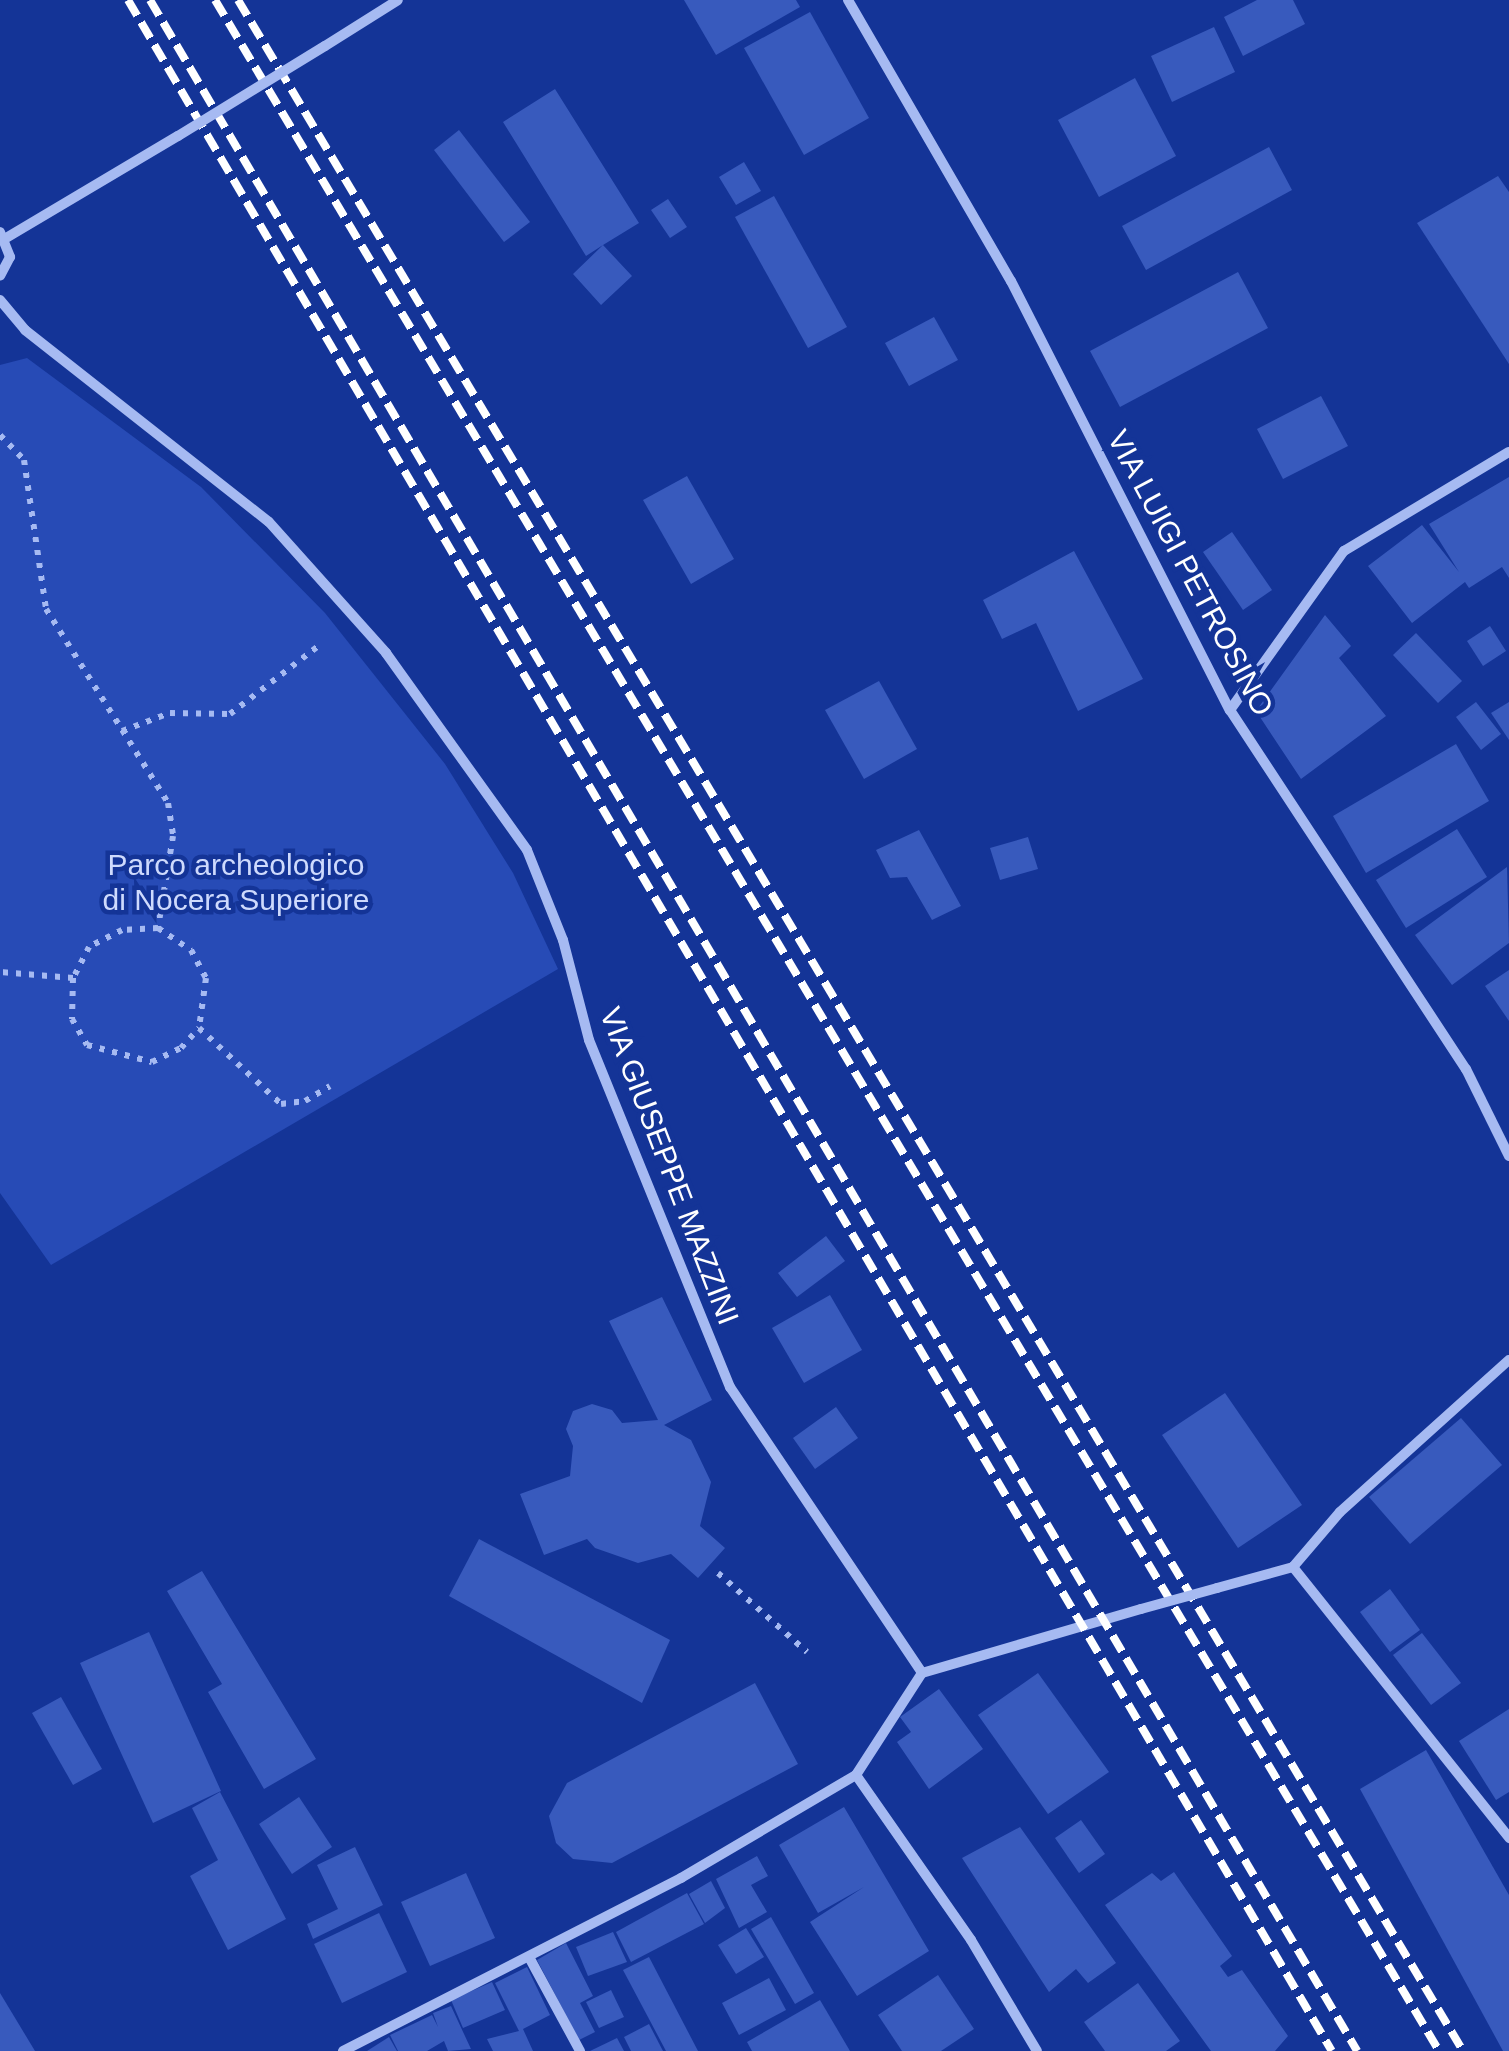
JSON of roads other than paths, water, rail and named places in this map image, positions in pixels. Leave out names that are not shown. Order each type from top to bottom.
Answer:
[{"type":"street","points":[[0,276],[10,256],[3,235],[178,136],[398,0]]},
{"type":"street","name":"VIA LUIGI PETROSINO","points":[[848,0],[1011,282],[1230,710],[1466,1069],[1509,1156]]},
{"type":"street","name":"VIA GIUSEPPE MAZZINI","points":[[0,300],[25,330],[269,522],[386,653],[526,850],[563,940],[588,1040],[730,1387],[922,1673]]},
{"type":"street","points":[[1230,710],[1344,550],[1509,452]]},
{"type":"street","points":[[344,2051],[529,1957],[856,1776],[922,1673],[1293,1567],[1340,1512],[1509,1360]]},
{"type":"street","points":[[1293,1567],[1509,1838]]},
{"type":"street","points":[[856,1776],[971,1940],[1037,2051]]},
{"type":"street","points":[[529,1957],[580,2051]]},
{"type":"railway","points":[[128,0],[1332,2051]]},
{"type":"railway","points":[[150,0],[1357,2051]]},
{"type":"railway","points":[[215,0],[1439,2051]]},
{"type":"railway","points":[[238,0],[1463,2051]]},
{"type":"park label","name":"Parco archeologico di Nocera Superiore","points":[[236,882]]}]
